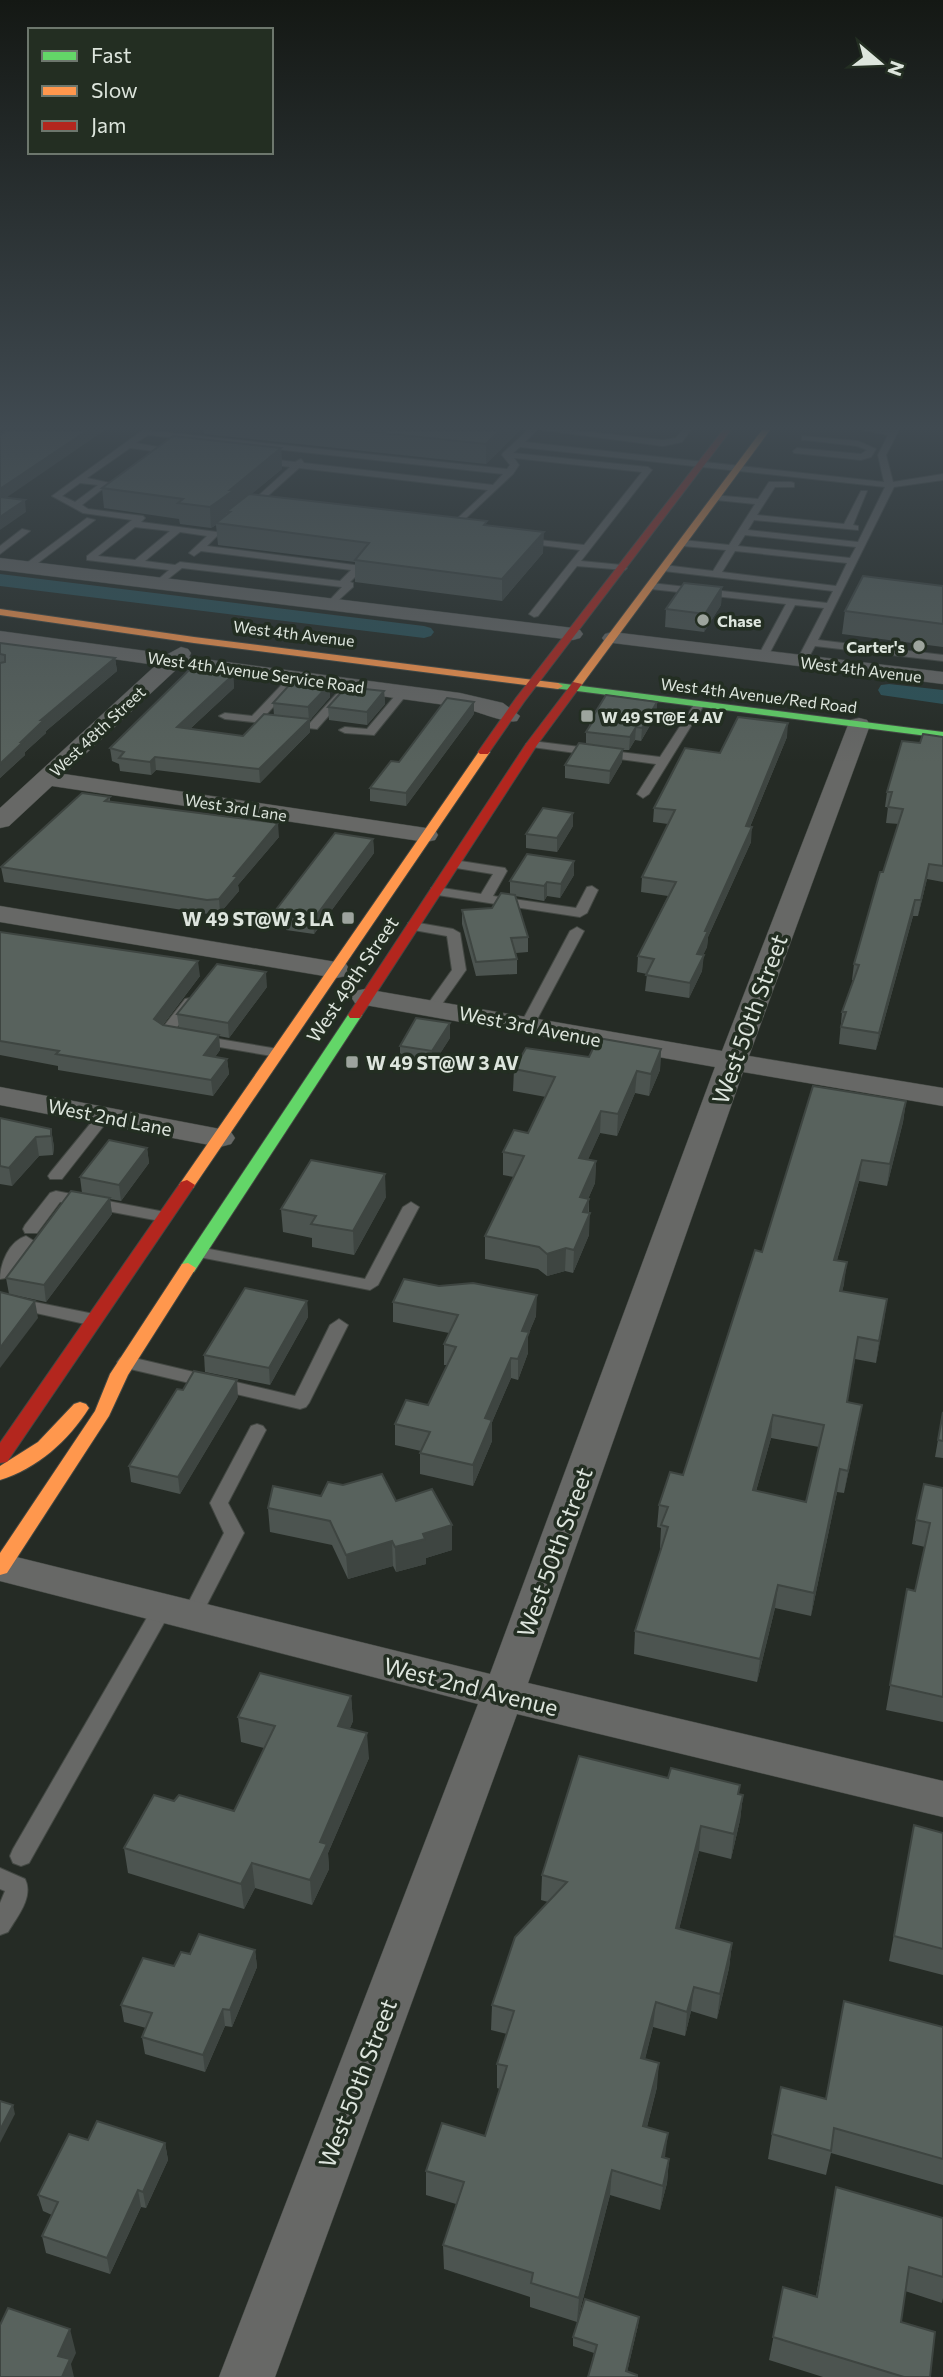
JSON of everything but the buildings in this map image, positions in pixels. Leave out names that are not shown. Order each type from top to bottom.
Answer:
[{"type":"main road","name":"West 49th Street","points":[[0,1457],[298,1025],[346,990],[413,926],[571,689],[568,667],[573,634],[643,541]]},
{"type":"main road","name":"West 49th Street","points":[[0,1568],[103,1412],[122,1368],[199,1252],[346,990],[355,943],[426,835],[532,684],[568,667],[612,638],[683,543]]},
{"type":"main road","points":[[0,604],[43,601]]},
{"type":"main road","name":"West 4th Avenue","points":[[0,612],[571,689]]},
{"type":"main road","points":[[523,662],[609,672]]},
{"type":"main road","name":"West 4th Avenue/Red Road","points":[[571,689],[699,705],[943,719]]},
{"type":"main road","name":"West 4th Avenue/Red Road","points":[[850,715],[943,736]]},
{"type":"main road","points":[[298,1025],[346,990]]},
{"type":"main road","points":[[0,1473],[23,1465],[53,1443],[81,1407],[122,1368]]},
{"type":"street","points":[[0,564],[573,634]]},
{"type":"street","name":"West 4th Avenue Service Road","points":[[0,637],[471,702],[495,708],[509,716]]},
{"type":"street","name":"West 4th Avenue","points":[[612,638],[943,678]]},
{"type":"street","name":"West 48th Street","points":[[0,821],[194,640]]},
{"type":"street","name":"West 50th Street","points":[[247,2377],[503,1695],[732,1062],[850,715]]},
{"type":"street","name":"West 3rd Lane","points":[[46,778],[426,835]]},
{"type":"street","name":"West 3rd Avenue","points":[[0,914],[225,957],[346,990],[526,1027],[943,1097]]},
{"type":"street","name":"West 2nd Lane","points":[[0,1096],[220,1138]]},
{"type":"street","name":"West 2nd Avenue","points":[[0,1568],[503,1695],[943,1799]]},
{"type":"lane","points":[[27,567],[62,541]]},
{"type":"lane","points":[[112,541],[90,558],[350,585],[331,604]]},
{"type":"lane","points":[[137,563],[164,541]]},
{"type":"lane","points":[[159,583],[207,541]]},
{"type":"lane","points":[[524,541],[586,548]]},
{"type":"lane","points":[[534,614],[592,541]]},
{"type":"lane","points":[[716,574],[736,541]]},
{"type":"lane","points":[[824,541],[861,545]]},
{"type":"lane","points":[[801,662],[863,541]]},
{"type":"lane","points":[[683,543],[852,561]]},
{"type":"lane","points":[[199,548],[359,568],[342,584]]},
{"type":"lane","points":[[574,563],[622,568]]},
{"type":"lane","points":[[664,568],[852,587]]},
{"type":"lane","points":[[651,586],[829,606]]},
{"type":"lane","points":[[762,658],[792,602]]},
{"type":"lane","points":[[811,642],[943,658]]},
{"type":"lane","points":[[255,720],[294,678]]},
{"type":"lane","points":[[225,716],[313,727],[350,686]]},
{"type":"lane","points":[[345,730],[370,733],[403,693]]},
{"type":"lane","points":[[643,794],[699,705]]},
{"type":"lane","points":[[532,744],[663,761]]},
{"type":"lane","points":[[454,864],[501,871],[485,898]]},
{"type":"lane","points":[[436,891],[580,913],[592,890]]},
{"type":"lane","points":[[413,926],[453,933],[459,970],[432,1008]]},
{"type":"lane","points":[[526,1027],[577,931]]},
{"type":"lane","points":[[197,993],[165,1034],[278,1053]]},
{"type":"lane","points":[[56,1176],[104,1116]]},
{"type":"lane","points":[[0,1274],[57,1196],[165,1217]]},
{"type":"lane","points":[[199,1252],[370,1285],[411,1207]]},
{"type":"lane","points":[[0,1300],[94,1320]]},
{"type":"lane","points":[[122,1368],[300,1403],[339,1325]]},
{"type":"lane","points":[[21,1856],[177,1611],[234,1533],[219,1503],[257,1430]]},
{"type":"lane","points":[[0,1878],[17,1886],[16,1896],[0,1925]]},
{"type":"waterway","points":[[0,580],[424,632]]},
{"type":"waterway","points":[[889,690],[943,697]]},
{"type":"traffic: fast","points":[[558,686],[943,735]]},
{"type":"traffic: fast","points":[[188,1268],[355,1015]]},
{"type":"traffic: slow","points":[[577,684],[683,541]]},
{"type":"traffic: slow","points":[[0,612],[194,640],[558,686]]},
{"type":"traffic: slow","points":[[187,1185],[484,752]]},
{"type":"traffic: slow","points":[[0,1568],[103,1412],[119,1374],[188,1268]]},
{"type":"traffic: slow","points":[[0,1473],[13,1468],[45,1446],[80,1408]]},
{"type":"traffic: jam","points":[[484,752],[520,700],[642,541]]},
{"type":"traffic: jam","points":[[355,1015],[532,744],[577,684]]},
{"type":"traffic: jam","points":[[0,1457],[187,1185]]},
{"type":"place","name":"Chase","points":[[703,620]]},
{"type":"place","name":"Carter's","points":[[919,646]]},
{"type":"place","name":"W 49 ST@E 4 AV","points":[[587,716]]},
{"type":"place","name":"W 49 ST@W 3 LA","points":[[348,918]]},
{"type":"place","name":"W 49 ST@W 3 AV","points":[[352,1062]]}]
